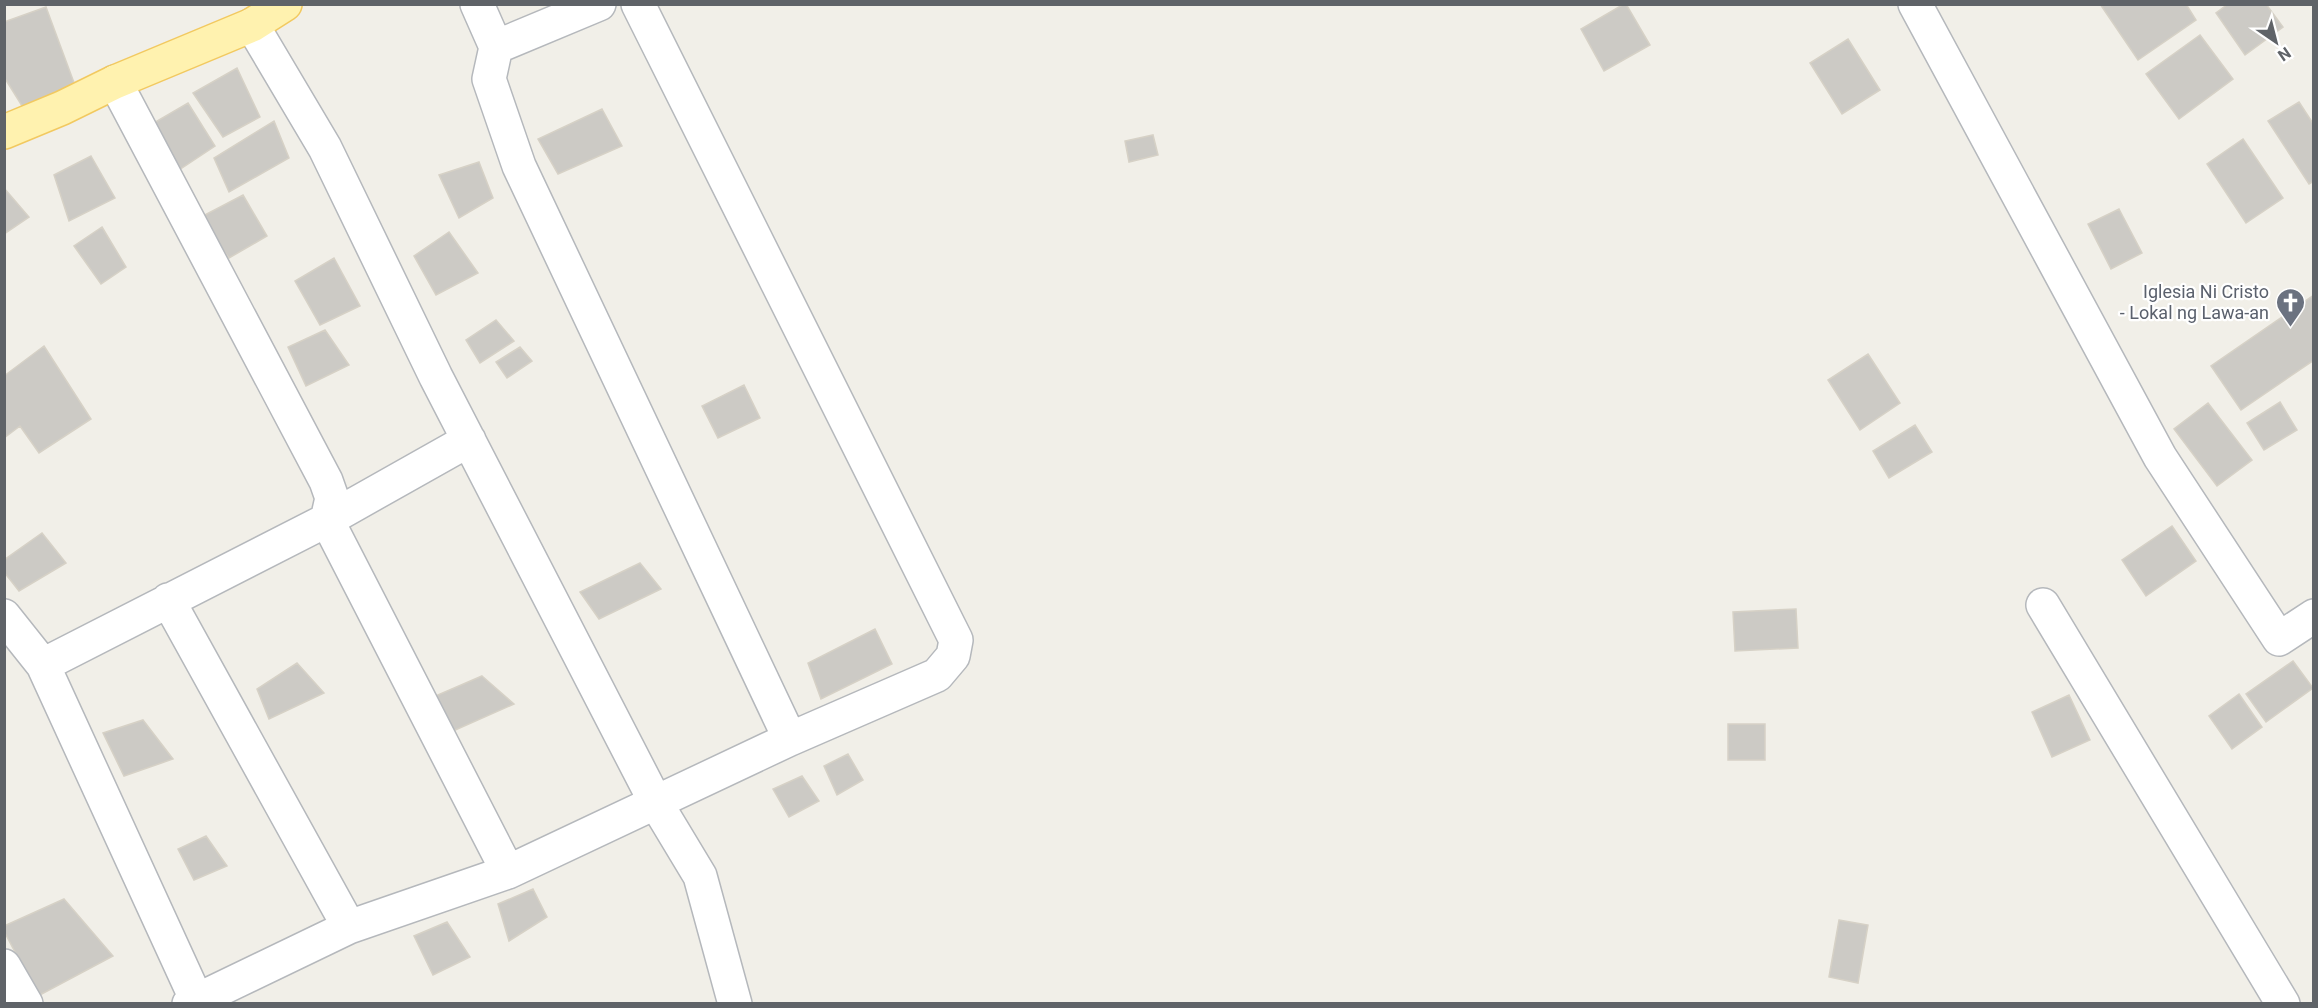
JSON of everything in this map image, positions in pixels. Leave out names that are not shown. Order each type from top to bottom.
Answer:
[{"type":"main road","points":[[4,132],[62,108],[115,82],[252,25],[285,4]]},
{"type":"street","points":[[477,4],[496,47],[489,79],[519,166],[790,739]]},
{"type":"street","points":[[496,47],[599,4]]},
{"type":"street","points":[[4,616],[43,665],[193,1002],[349,927],[508,872],[790,739],[937,675],[953,656],[956,640],[638,4]]},
{"type":"street","points":[[1915,4],[2160,457],[2279,639],[2313,616]]},
{"type":"street","points":[[252,25],[325,148],[436,377],[656,803],[700,876],[735,1004]]},
{"type":"street","points":[[115,82],[326,481],[332,498],[327,520],[508,872]]},
{"type":"street","points":[[43,665],[327,520],[469,440]]},
{"type":"street","points":[[168,600],[349,927]]},
{"type":"street","points":[[2043,605],[2270,999]]},
{"type":"street","points":[[4,966],[26,1004]]},
{"type":"building","points":[[1624,4],[1650,45],[1604,71],[1581,29]]},
{"type":"building","points":[[2100,4],[2186,4],[2196,20],[2138,60]]},
{"type":"building","points":[[2228,4],[2266,4],[2283,27],[2245,55],[2216,13]]},
{"type":"building","points":[[46,7],[76,88],[24,109],[4,77],[4,22]]},
{"type":"building","points":[[2200,35],[2233,79],[2179,119],[2146,74]]},
{"type":"building","points":[[1848,39],[1880,90],[1842,114],[1810,63]]},
{"type":"building","points":[[237,68],[260,117],[223,137],[193,93]]},
{"type":"building","points":[[2299,102],[2314,125],[2314,181],[2309,184],[2268,121]]},
{"type":"building","points":[[188,103],[215,146],[179,170],[152,124]]},
{"type":"building","points":[[602,109],[622,146],[558,174],[538,139]]},
{"type":"building","points":[[274,121],[289,158],[229,192],[214,158]]},
{"type":"building","points":[[1153,135],[1158,155],[1129,162],[1125,141]]},
{"type":"building","points":[[2243,139],[2283,198],[2246,223],[2207,164]]},
{"type":"building","points":[[91,156],[115,198],[69,221],[54,175]]},
{"type":"building","points":[[479,162],[493,198],[459,218],[439,175]]},
{"type":"building","points":[[4,188],[29,217],[4,234]]},
{"type":"building","points":[[243,195],[267,236],[229,258],[199,218]]},
{"type":"building","points":[[2119,209],[2142,253],[2111,269],[2088,224]]},
{"type":"building","points":[[102,227],[126,267],[101,284],[74,246]]},
{"type":"building","points":[[449,232],[478,273],[436,295],[414,256]]},
{"type":"building","points":[[334,258],[360,306],[320,325],[295,281]]},
{"type":"building","name":"Iglesia Ni Cristo - Lokal ng Lawa-an","points":[[2314,295],[2314,360],[2241,410],[2211,366]]},
{"type":"building","points":[[496,320],[514,341],[480,363],[466,340]]},
{"type":"building","points":[[325,330],[349,365],[306,386],[288,347]]},
{"type":"building","points":[[44,346],[91,419],[39,453],[20,426],[4,438],[4,376]]},
{"type":"building","points":[[520,347],[532,361],[507,378],[496,362]]},
{"type":"building","points":[[1868,354],[1900,403],[1860,430],[1828,380]]},
{"type":"building","points":[[744,385],[760,418],[718,438],[702,406]]},
{"type":"building","points":[[2280,402],[2297,430],[2264,450],[2247,423]]},
{"type":"building","points":[[2208,403],[2252,460],[2217,486],[2174,429]]},
{"type":"building","points":[[1915,425],[1932,452],[1889,478],[1873,451]]},
{"type":"building","points":[[2172,526],[2196,561],[2146,596],[2122,560]]},
{"type":"building","points":[[42,533],[66,563],[19,591],[4,572],[4,560]]},
{"type":"building","points":[[640,563],[661,589],[599,619],[580,592]]},
{"type":"building","points":[[1796,609],[1798,648],[1735,651],[1733,612]]},
{"type":"building","points":[[875,629],[892,664],[821,699],[808,663]]},
{"type":"building","points":[[2293,661],[2313,688],[2266,722],[2246,694]]},
{"type":"building","points":[[297,663],[324,693],[269,719],[257,689]]},
{"type":"building","points":[[482,676],[514,704],[444,735],[426,700]]},
{"type":"building","points":[[2239,694],[2262,727],[2232,749],[2209,716]]},
{"type":"building","points":[[2069,695],[2090,740],[2052,757],[2032,712]]},
{"type":"building","points":[[143,720],[173,759],[124,776],[103,733]]},
{"type":"building","points":[[1728,724],[1765,724],[1765,760],[1728,760]]},
{"type":"building","points":[[848,754],[863,780],[837,795],[824,766]]},
{"type":"building","points":[[802,776],[819,801],[789,817],[773,789]]},
{"type":"building","points":[[206,836],[227,866],[194,880],[178,849]]},
{"type":"building","points":[[533,889],[547,917],[509,941],[498,904]]},
{"type":"building","points":[[64,899],[113,956],[38,996],[4,931],[4,926]]},
{"type":"building","points":[[1839,920],[1868,925],[1858,983],[1829,977]]},
{"type":"building","points":[[447,922],[470,957],[433,975],[414,936]]},
{"type":"place","name":"Iglesia Ni Cristo - Lokal ng Lawa-an","points":[[2290,328]]}]
